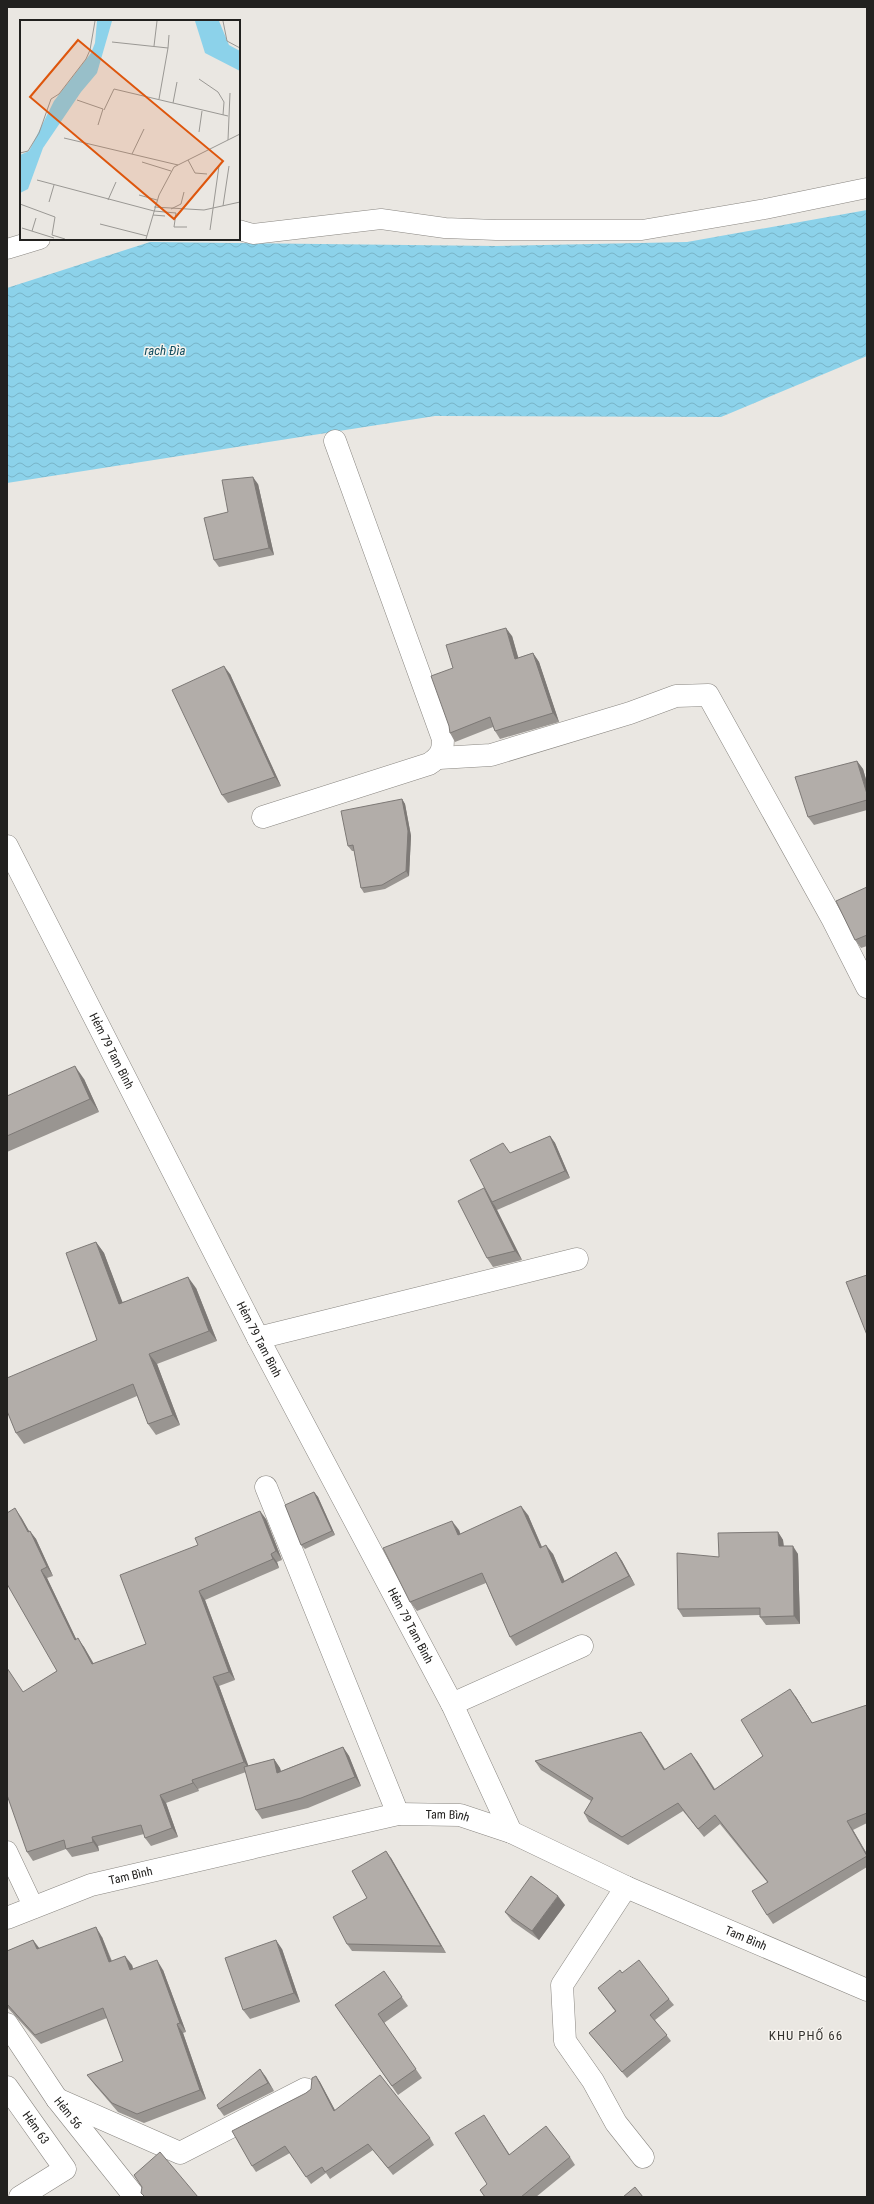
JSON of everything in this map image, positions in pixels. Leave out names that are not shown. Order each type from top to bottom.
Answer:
[{"type":"street","points":[[335,441],[443,739],[443,749],[439,758]]},
{"type":"street","points":[[263,816],[429,764],[439,758],[491,755],[623,715],[676,696],[708,695],[833,920],[867,986]]},
{"type":"street","name":"Hẻm 79 Tam Bình","points":[[7,846],[258,1338],[452,1704],[511,1832]]},
{"type":"street","points":[[258,1338],[577,1259]]},
{"type":"street","points":[[266,1487],[398,1814]]},
{"type":"street","points":[[452,1704],[582,1646]]},
{"type":"street","name":"Tam Bình","points":[[7,1918],[92,1885],[398,1814],[460,1815],[511,1832],[626,1887],[867,1990]]},
{"type":"street","points":[[626,1887],[562,1985],[565,2041],[593,2081],[616,2123],[643,2157]]},
{"type":"street","name":"Hẻm 56","points":[[7,2024],[57,2100],[135,2197]]},
{"type":"street","name":"Hẻm 63","points":[[7,2087],[64,2169],[20,2197]]},
{"type":"street","points":[[57,2100],[180,2153],[304,2089]]},
{"type":"lane","points":[[240,230],[253,234],[381,218],[445,228],[496,230],[642,230],[765,209],[867,188]]},
{"type":"lane","points":[[7,249],[37,240]]},
{"type":"lane","points":[[7,1851],[34,1908]]},
{"type":"water","name":"rạch Đìa","points":[[867,210],[867,356],[721,417],[435,416],[7,483],[7,288],[150,242],[496,246],[687,242]]},
{"type":"building","points":[[253,477],[269,548],[214,560],[204,518],[228,512],[222,480]]},
{"type":"building","points":[[506,628],[515,659],[533,653],[553,713],[495,731],[490,717],[450,733],[449,726],[431,676],[453,668],[446,645]]},
{"type":"building","points":[[224,666],[275,777],[222,795],[172,690]]},
{"type":"building","points":[[857,761],[867,794],[867,800],[808,817],[795,777]]},
{"type":"building","points":[[402,799],[408,831],[406,871],[382,885],[361,888],[353,845],[348,846],[341,811]]},
{"type":"building","points":[[867,887],[867,935],[855,940],[836,901]]},
{"type":"building","points":[[75,1066],[90,1099],[7,1136],[7,1096]]},
{"type":"building","points":[[550,1136],[565,1171],[492,1202],[470,1160],[503,1143],[510,1153]]},
{"type":"building","points":[[484,1188],[515,1251],[487,1258],[458,1201]]},
{"type":"building","points":[[96,1242],[119,1304],[188,1277],[209,1331],[149,1354],[173,1415],[148,1424],[133,1384],[16,1433],[7,1411],[7,1378],[97,1340],[66,1253]]},
{"type":"building","points":[[867,1275],[867,1335],[846,1282]]},
{"type":"building","points":[[314,1492],[332,1531],[301,1545],[285,1505]]},
{"type":"building","points":[[521,1506],[540,1548],[546,1545],[562,1583],[616,1552],[629,1576],[510,1637],[482,1573],[410,1602],[383,1548],[452,1521],[458,1535]]},
{"type":"building","points":[[15,1508],[28,1532],[30,1531],[47,1567],[41,1570],[75,1640],[78,1638],[92,1664],[146,1644],[120,1575],[198,1545],[195,1538],[260,1511],[276,1551],[271,1554],[273,1559],[199,1591],[229,1672],[213,1677],[244,1762],[192,1780],[193,1783],[160,1795],[172,1828],[145,1838],[141,1825],[92,1837],[93,1842],[66,1849],[64,1840],[27,1852],[7,1795],[7,1668],[23,1692],[57,1671],[7,1584],[7,1513]]},
{"type":"building","points":[[778,1532],[779,1546],[793,1546],[794,1616],[760,1617],[760,1608],[678,1609],[677,1553],[719,1557],[718,1533]]},
{"type":"building","points":[[790,1689],[812,1723],[867,1705],[867,1813],[847,1821],[867,1856],[767,1915],[752,1891],[768,1882],[715,1815],[698,1829],[678,1803],[622,1837],[584,1813],[593,1798],[535,1761],[641,1732],[664,1770],[691,1753],[714,1790],[763,1756],[741,1720]]},
{"type":"building","points":[[343,1747],[355,1777],[301,1798],[256,1810],[244,1767],[274,1759],[277,1773]]},
{"type":"building","points":[[386,1851],[441,1946],[347,1944],[333,1917],[367,1898],[352,1871]]},
{"type":"building","points":[[531,1876],[558,1896],[532,1931],[505,1912]]},
{"type":"building","points":[[96,1927],[109,1962],[125,1956],[130,1970],[157,1960],[180,2023],[177,2024],[200,2090],[137,2114],[112,2103],[87,2075],[123,2061],[103,2008],[35,2035],[7,2004],[7,1951],[33,1940],[37,1949]]},
{"type":"building","points":[[276,1940],[294,1993],[243,2010],[225,1958]]},
{"type":"building","points":[[639,1960],[669,1999],[650,2015],[667,2035],[622,2072],[589,2033],[616,2011],[598,1988],[620,1970],[622,1973]]},
{"type":"building","points":[[384,1971],[402,1997],[378,2014],[416,2069],[392,2086],[335,2005]]},
{"type":"building","points":[[260,2069],[268,2083],[219,2109],[217,2105]]},
{"type":"building","points":[[380,2075],[430,2138],[388,2168],[368,2144],[325,2172],[322,2167],[306,2177],[285,2146],[252,2166],[232,2131],[306,2093],[311,2089],[312,2078],[316,2076],[334,2111]]},
{"type":"building","points":[[484,2115],[509,2155],[546,2126],[570,2157],[521,2197],[485,2197],[480,2190],[487,2184],[455,2133]]},
{"type":"building","points":[[160,2152],[198,2197],[145,2197],[141,2193],[142,2187],[134,2175]]},
{"type":"building","points":[[635,2187],[643,2197],[623,2197]]},
{"type":"district","name":"KHU PHỐ 66","points":[[806,2035]]}]
